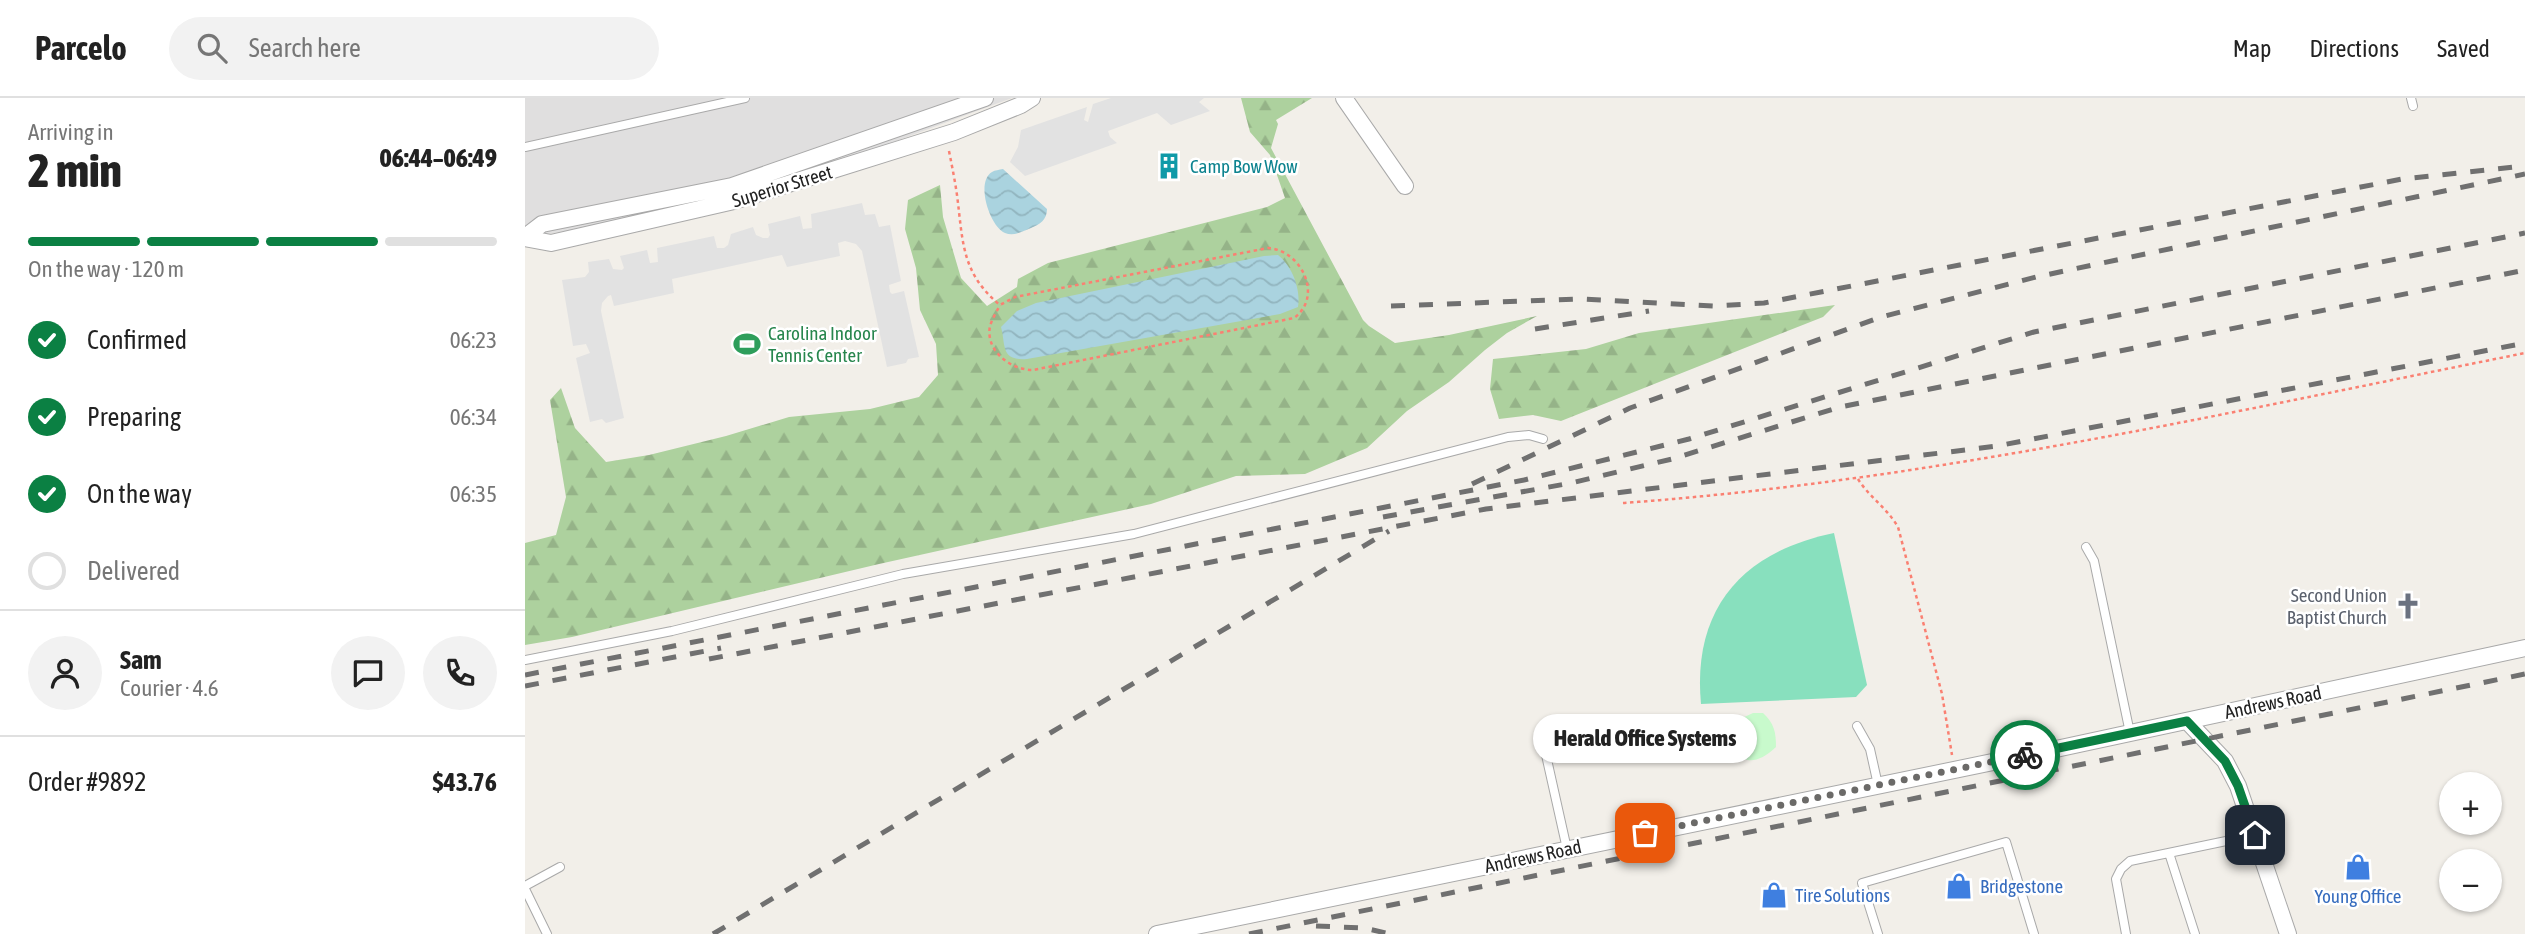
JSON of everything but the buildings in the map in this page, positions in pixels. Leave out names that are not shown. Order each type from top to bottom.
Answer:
[{"type":"street","name":"Superior Street","points":[[733,194],[985,98]]},
{"type":"street","name":"Superior Street","points":[[525,238],[551,243],[733,194],[946,134],[1021,105],[1032,98]]},
{"type":"street","points":[[1344,98],[1405,186]]},
{"type":"street","name":"Andrews Road","points":[[1157,934],[2130,733],[2525,648]]},
{"type":"street","points":[[2187,721],[2225,761],[2238,786],[2288,934]]},
{"type":"lane","points":[[525,147],[745,98]]},
{"type":"lane","points":[[525,660],[672,631],[902,574],[1134,534],[1508,437],[1529,435],[1543,439]]},
{"type":"lane","points":[[2086,547],[2094,561],[2130,733]]},
{"type":"lane","points":[[1857,726],[1870,749],[1878,785]]},
{"type":"lane","points":[[1545,755],[1567,849]]},
{"type":"lane","points":[[2126,934],[2116,879],[2121,869],[2130,861],[2255,835]]},
{"type":"lane","points":[[1878,934],[1862,883],[2006,842],[2034,934]]},
{"type":"lane","points":[[2169,853],[2195,934]]},
{"type":"lane","points":[[547,934],[525,888],[560,867]]},
{"type":"path","points":[[946,134],[957,194],[963,251],[978,282],[1000,304]]},
{"type":"path","points":[[1268,247],[1279,248],[1300,268],[1307,285],[1308,299],[1303,311],[1294,318],[1033,370],[1021,370],[1005,362],[993,348],[990,327],[1000,304],[1015,297],[1268,247]]},
{"type":"path","points":[[1623,503],[1679,499],[1857,477],[2044,448],[2525,353]]},
{"type":"path","points":[[1857,477],[1898,527],[1942,694],[1954,769]]},
{"type":"shaded area","points":[[525,98],[1012,98],[734,201],[525,238]]},
{"type":"shaded area","points":[[1111,98],[1204,98],[1199,102],[1210,111],[1171,125],[1157,113],[1108,131],[1117,143],[1025,176],[1010,162],[1018,147],[1021,130],[1087,107],[1084,120],[1088,122],[1093,104]]},
{"type":"shaded area","points":[[862,203],[865,215],[875,214],[879,227],[890,225],[901,281],[889,285],[890,292],[892,294],[904,291],[919,357],[887,367],[862,251],[856,244],[845,241],[838,243],[840,256],[787,267],[782,255],[672,279],[674,293],[614,306],[611,295],[608,296],[602,303],[601,311],[624,418],[606,423],[602,419],[590,422],[576,358],[590,353],[586,344],[573,346],[562,280],[585,277],[589,272],[588,262],[609,259],[613,269],[622,270],[624,268],[620,256],[647,250],[650,263],[658,262],[657,248],[714,236],[717,248],[724,248],[728,245],[731,234],[753,227],[756,235],[768,238],[768,224],[800,216],[803,229],[812,228],[811,214]]},
{"type":"green space","points":[[1241,98],[1312,98],[1276,120],[1278,124],[1271,148],[1363,320],[1369,326],[1395,343],[1449,335],[1537,316],[1507,333],[1485,350],[1449,382],[1407,411],[1367,448],[1305,474],[1236,476],[1151,504],[879,564],[572,637],[525,645],[525,543],[556,535],[566,497],[550,400],[561,388],[575,428],[606,462],[649,455],[789,417],[870,409],[919,397],[938,375],[936,344],[920,310],[916,268],[905,229],[908,200],[940,185],[943,217],[961,278],[987,306],[1017,287],[1018,279],[1048,263],[1267,207],[1285,198],[1270,155],[1250,132]]},
{"type":"green space","points":[[1835,305],[1823,317],[1561,421],[1533,415],[1499,419],[1490,389],[1493,359],[1586,349],[1639,333]]},
{"type":"green space","points":[[1834,533],[1867,685],[1856,697],[1701,704],[1700,670],[1705,640],[1715,613],[1730,590],[1749,570],[1773,554]]},
{"type":"green space","points":[[1753,713],[1763,713],[1770,720],[1775,732],[1776,747],[1768,754],[1752,760],[1740,756],[1736,750],[1732,729],[1742,718]]},
{"type":"water","points":[[1003,169],[1047,209],[1046,216],[1040,223],[1015,234],[999,229],[990,214],[985,194],[987,177],[993,171]]},
{"type":"water","points":[[1278,255],[1291,272],[1299,300],[1298,307],[1280,314],[1027,359],[1012,357],[1006,350],[1001,327],[1017,311],[1036,303]]},
{"type":"railway","points":[[1391,306],[1580,299],[1715,306],[1764,303],[2402,179],[2523,166]]},
{"type":"railway","points":[[1472,484],[1630,408],[1881,317],[2036,277],[2525,174]]},
{"type":"railway","points":[[525,675],[1524,480],[1689,439],[2034,332],[2525,233]]},
{"type":"railway","points":[[1383,517],[1571,483],[1672,459],[1840,407],[2525,270]]},
{"type":"railway","points":[[1535,329],[1649,311]]},
{"type":"railway","points":[[709,659],[1486,509],[1997,446],[2525,343]]},
{"type":"railway","points":[[713,934],[1389,531]]},
{"type":"railway","points":[[525,686],[721,648]]},
{"type":"railway","points":[[1249,934],[2525,674]]},
{"type":"railway","points":[[1316,926],[1364,928],[1390,934]]},
{"type":"way so far","points":[[1645,833],[2025,755]]},
{"type":"place","name":"Camp Bow Wow","points":[[1169,166]]},
{"type":"place","name":"Carolina Indoor Tennis Center","points":[[747,344]]},
{"type":"place","name":"Second Union Baptist Church","points":[[2408,606]]},
{"type":"place","name":"Herald Office Systems","points":[[1645,833]]},
{"type":"place","name":"Young Office","points":[[2358,867]]},
{"type":"place","name":"Bridgestone","points":[[1959,886]]},
{"type":"place","name":"Tire Solutions","points":[[1774,895]]},
{"type":"route","points":[[2025,755],[2187,721],[2225,761],[2238,786],[2255,835]]}]
